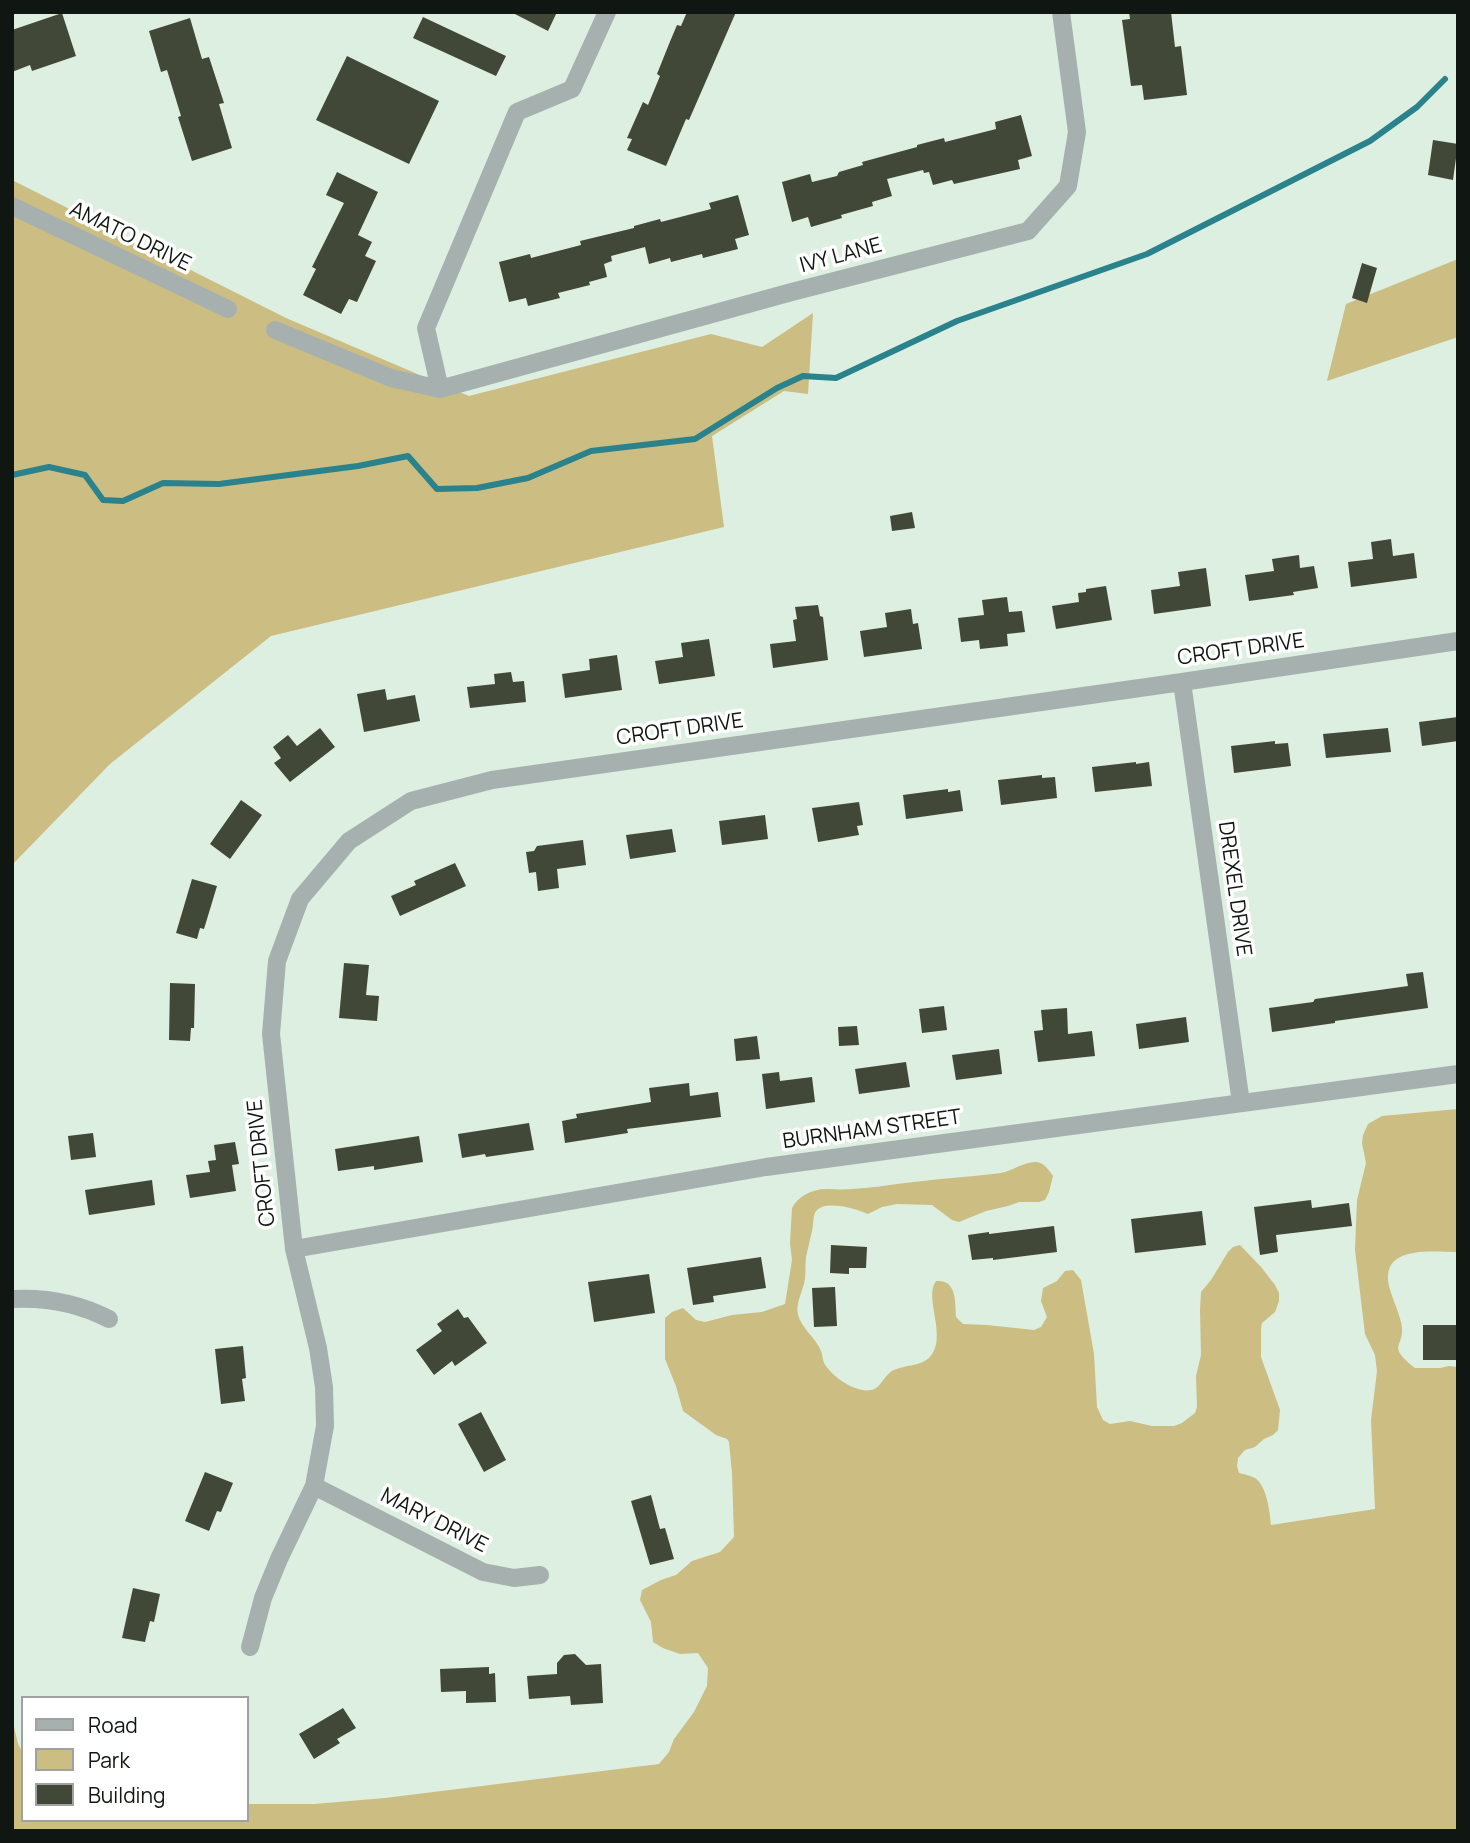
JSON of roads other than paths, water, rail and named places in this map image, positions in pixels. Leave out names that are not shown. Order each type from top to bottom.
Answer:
[{"type":"street","points":[[440,389],[426,328],[517,112],[572,89],[607,12]]},
{"type":"street","name":"IVY LANE","points":[[275,330],[391,378],[440,389],[788,293],[1028,231],[1068,186],[1077,132],[1061,12]]},
{"type":"street","name":"AMATO DRIVE","points":[[12,206],[228,309]]},
{"type":"street","name":"CROFT DRIVE","points":[[250,1647],[263,1598],[314,1486],[325,1426],[324,1387],[318,1348],[294,1249],[271,1034],[277,961],[300,899],[349,841],[411,801],[492,780],[1458,641]]},
{"type":"street","name":"DREXEL DRIVE","points":[[1182,682],[1241,1103]]},
{"type":"street","name":"BURNHAM STREET","points":[[294,1249],[766,1167],[1458,1074]]},
{"type":"street","points":[[12,1299],[62,1301],[109,1319]]},
{"type":"street","name":"MARY DRIVE","points":[[314,1486],[483,1572],[514,1578],[540,1575]]},
{"type":"waterway","points":[[12,475],[49,467],[85,475],[103,500],[123,501],[163,483],[219,484],[358,466],[408,456],[437,489],[477,488],[528,478],[591,451],[695,439],[777,388],[803,376],[836,378],[957,321],[1147,254],[1370,141],[1417,107],[1445,79]]}]
